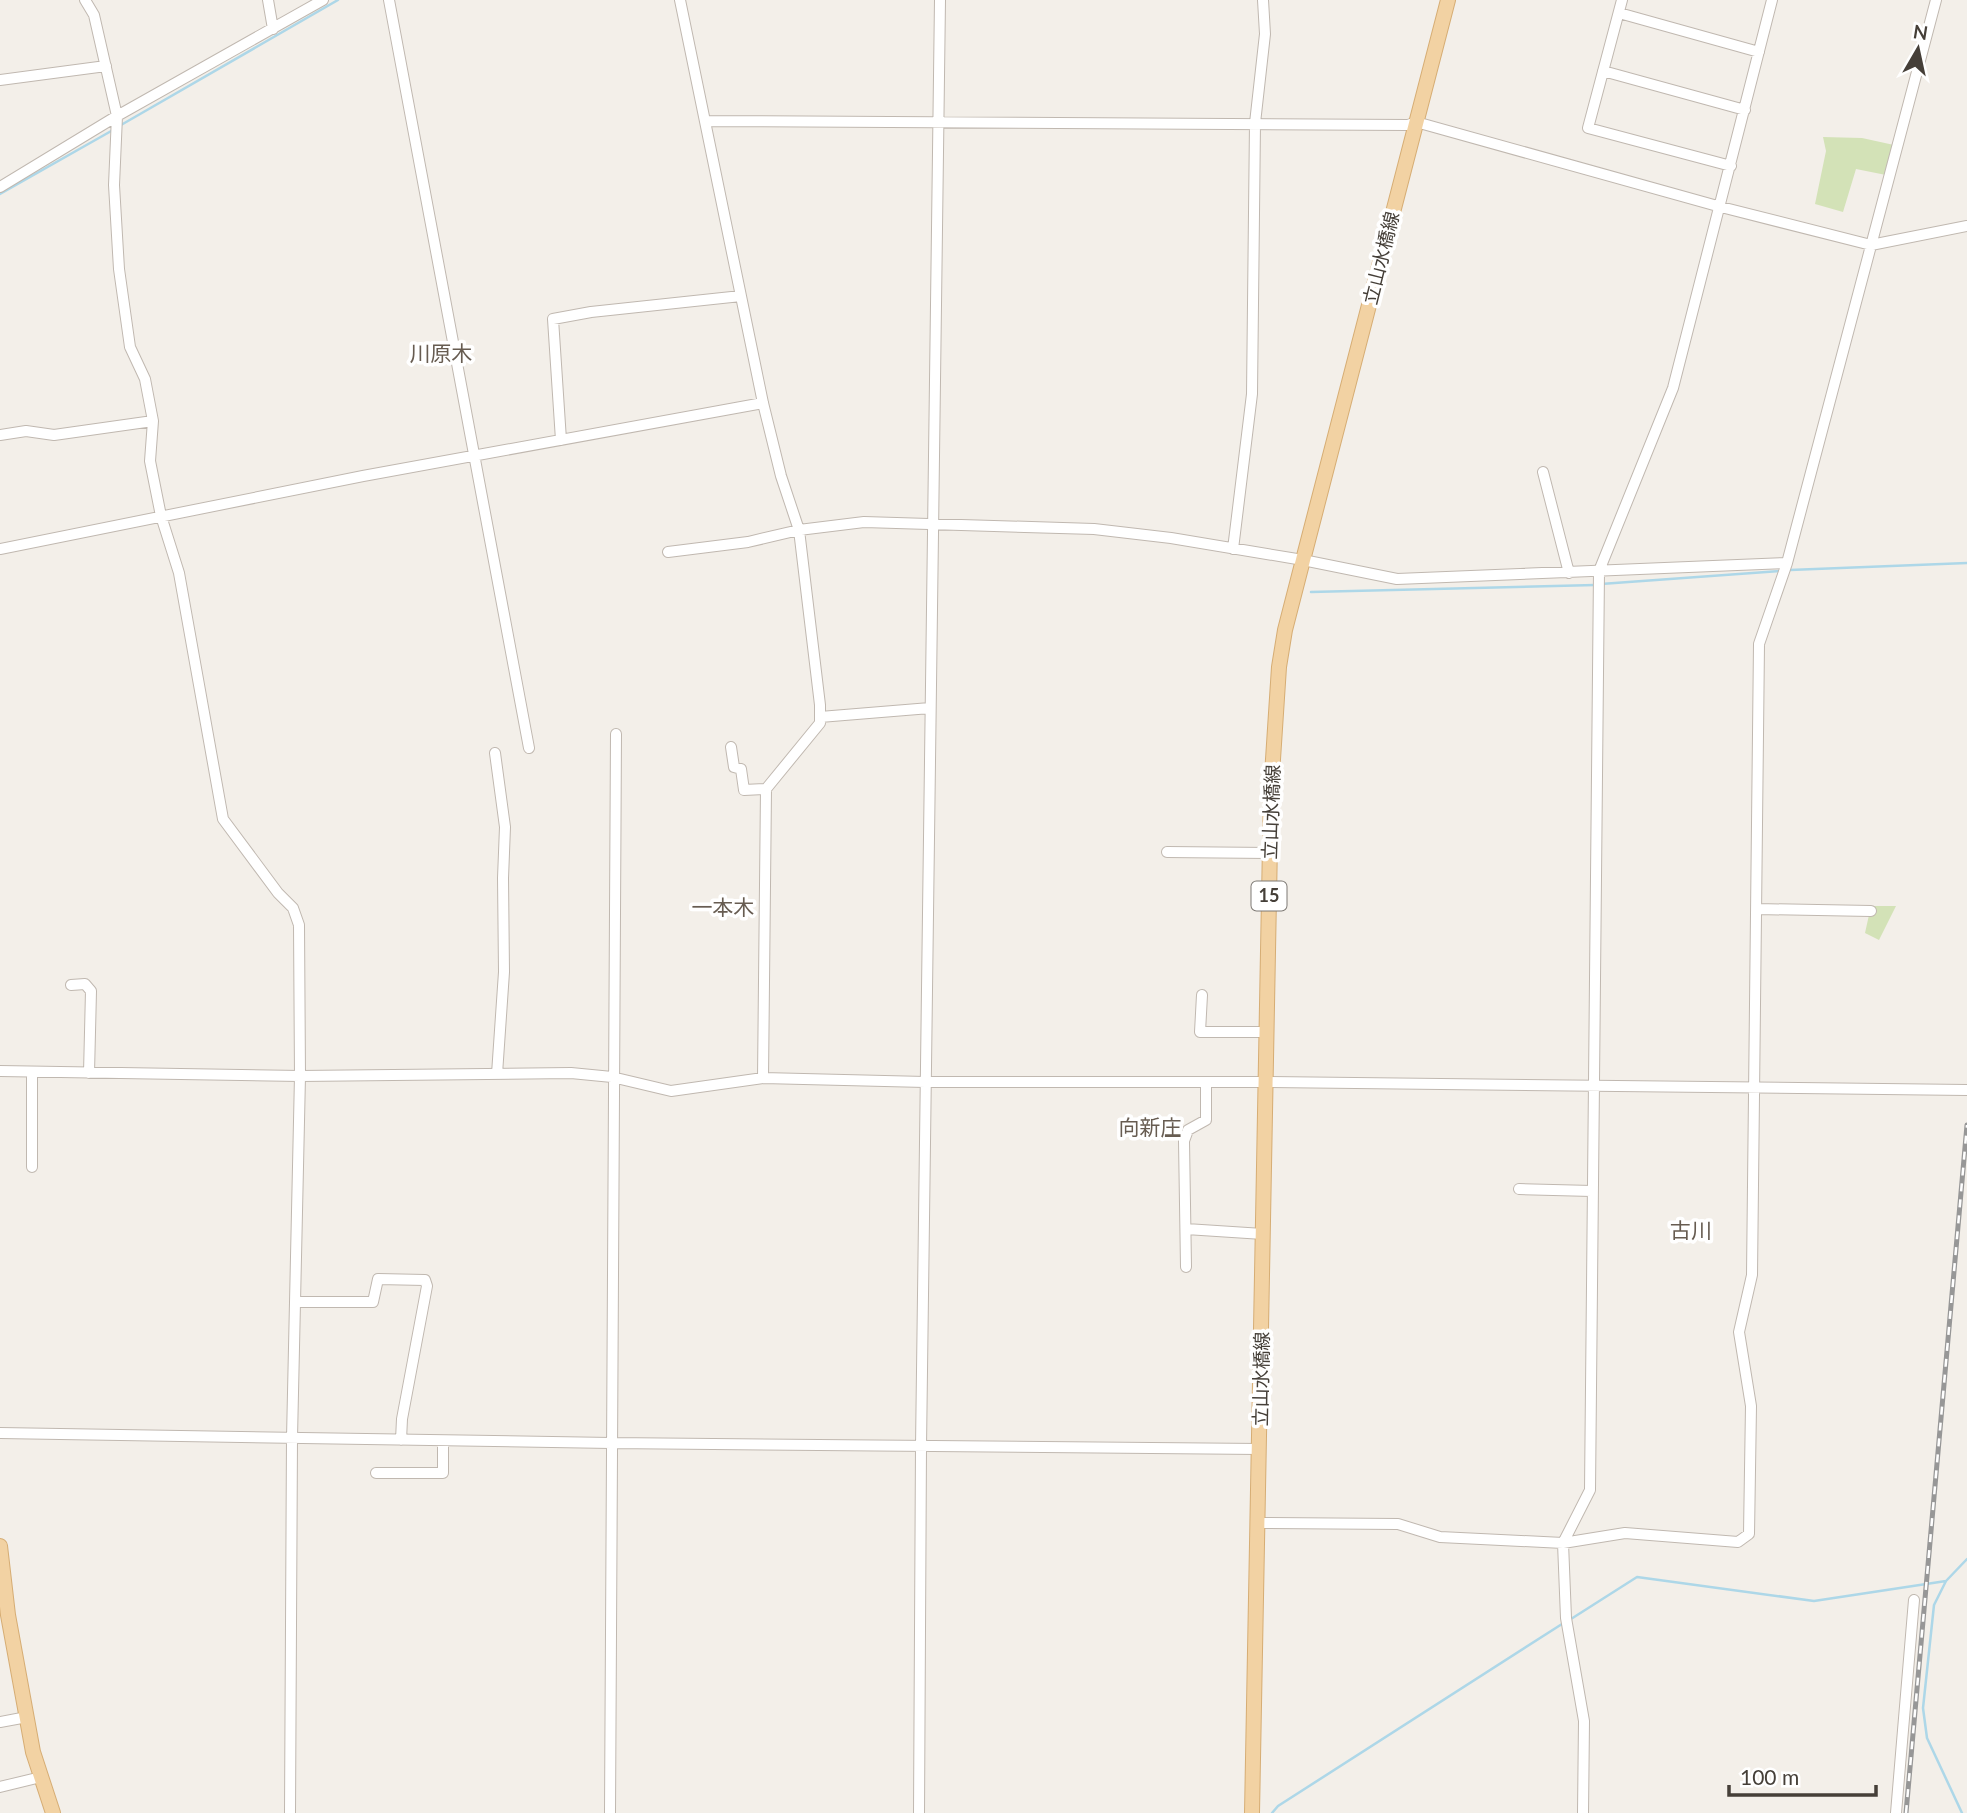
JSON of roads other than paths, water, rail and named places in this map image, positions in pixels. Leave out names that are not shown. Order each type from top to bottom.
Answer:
[{"type":"main road","name":"立山水橋線","points":[[1252,1813],[1269,853],[1279,667],[1285,630],[1448,0]]},
{"type":"main road","points":[[0,1546],[2,1584],[33,1752],[53,1813]]},
{"type":"street","points":[[85,0],[94,15],[117,116],[114,186],[119,269],[130,346],[145,379],[153,421],[150,461],[161,516],[179,573],[223,819],[278,893],[293,908],[299,925],[300,1076],[292,1438],[290,1813]]},
{"type":"street","points":[[268,0],[273,29]]},
{"type":"street","points":[[0,187],[117,116],[323,0]]},
{"type":"street","points":[[389,0],[529,748]]},
{"type":"street","points":[[680,0],[763,403],[781,476],[799,530],[820,717],[820,723],[766,789],[763,1078]]},
{"type":"street","points":[[919,1813],[925,1082],[940,0]]},
{"type":"street","points":[[1233,549],[1252,394],[1255,123],[1265,34],[1263,0]]},
{"type":"street","points":[[1622,0],[1588,128],[1731,166]]},
{"type":"street","points":[[1583,1813],[1584,1721],[1566,1618],[1563,1543],[1590,1490],[1599,571],[1674,388],[1772,0]]},
{"type":"street","points":[[1258,1523],[1398,1524],[1440,1537],[1563,1543],[1625,1532],[1738,1542],[1749,1534],[1751,1406],[1739,1332],[1752,1275],[1759,644],[1787,563],[1936,0]]},
{"type":"street","points":[[1619,13],[1759,52]]},
{"type":"street","points":[[0,80],[106,66]]},
{"type":"street","points":[[1603,71],[1745,110]]},
{"type":"street","points":[[705,121],[1408,125],[1416,121],[1871,245],[1967,226]]},
{"type":"street","points":[[561,440],[553,319],[591,312],[741,296]]},
{"type":"street","points":[[0,549],[475,455],[763,403]]},
{"type":"street","points":[[0,435],[26,431],[54,435],[153,421]]},
{"type":"street","points":[[1543,472],[1569,572]]},
{"type":"street","points":[[668,552],[748,542],[799,530],[864,522],[933,522],[1094,529],[1171,538],[1397,579],[1787,563]]},
{"type":"street","points":[[820,717],[930,708]]},
{"type":"street","points":[[611,1813],[612,1077],[616,916],[616,734]]},
{"type":"street","points":[[731,747],[734,767],[741,769],[744,790],[766,789]]},
{"type":"street","points":[[495,753],[506,827],[503,878],[504,972],[497,1074]]},
{"type":"street","points":[[1167,852],[1269,853]]},
{"type":"street","points":[[1757,909],[1871,911]]},
{"type":"street","points":[[71,985],[85,984],[91,991],[89,1073]]},
{"type":"street","points":[[1202,995],[1200,1032],[1267,1032]]},
{"type":"street","points":[[0,1071],[300,1076],[572,1073],[612,1077],[671,1091],[763,1078],[925,1082],[1266,1082],[1967,1090]]},
{"type":"street","points":[[32,1072],[32,1167]]},
{"type":"street","points":[[1186,1267],[1184,1141],[1188,1130],[1206,1121],[1206,1082]]},
{"type":"street","points":[[1519,1189],[1592,1191]]},
{"type":"street","points":[[1186,1229],[1263,1234]]},
{"type":"street","points":[[295,1302],[373,1302],[378,1279],[425,1280],[427,1286],[402,1419],[401,1440]]},
{"type":"street","points":[[0,1433],[443,1441],[1260,1449]]},
{"type":"street","points":[[376,1473],[443,1474],[443,1441]]},
{"type":"street","points":[[1896,1813],[1914,1600]]},
{"type":"street","points":[[0,1722],[27,1717]]},
{"type":"street","points":[[0,1787],[41,1776]]},
{"type":"waterway","points":[[121,125],[338,0]]},
{"type":"waterway","points":[[0,194],[113,130]]},
{"type":"waterway","points":[[1790,570],[1967,563]]},
{"type":"waterway","points":[[1601,584],[1780,571]]},
{"type":"waterway","points":[[1311,592],[1595,585]]},
{"type":"waterway","points":[[1571,1619],[1637,1577],[1814,1601],[1946,1581],[1967,1559]]},
{"type":"waterway","points":[[1946,1581],[1934,1605],[1923,1708],[1927,1738],[1962,1813]]},
{"type":"waterway","points":[[1272,1813],[1278,1806],[1562,1624]]},
{"type":"railway","points":[[1906,1813],[1967,1125]]},
{"type":"district","name":"川原木","points":[[441,354]]},
{"type":"district","name":"一本木","points":[[723,908]]},
{"type":"district","name":"向新庄","points":[[1150,1128]]},
{"type":"district","name":"古川","points":[[1691,1231]]}]
